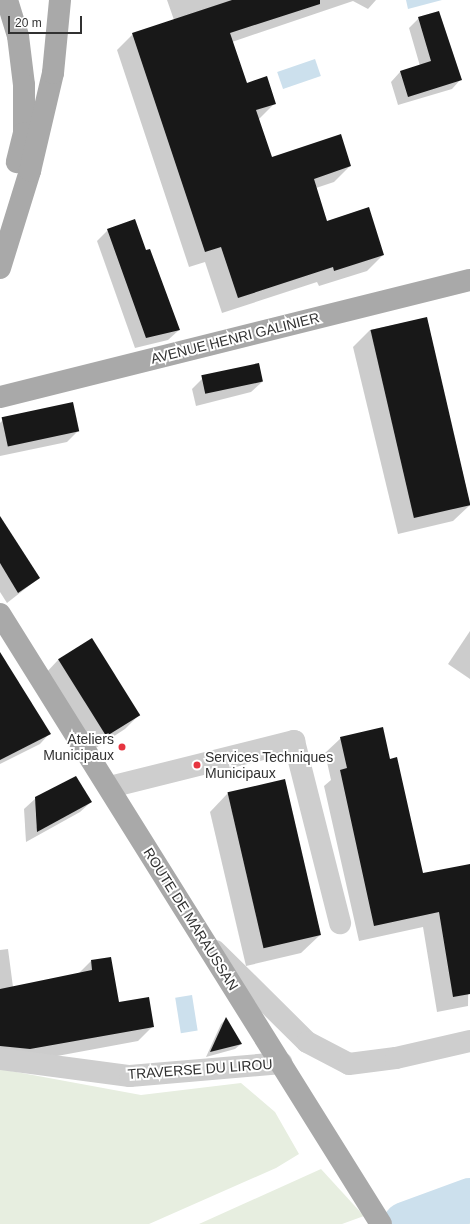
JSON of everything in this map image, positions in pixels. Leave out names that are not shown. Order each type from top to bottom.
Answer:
[{"type":"main road","points":[[0,217],[11,190],[24,133],[24,85],[20,50],[7,0]]},
{"type":"main road","points":[[0,268],[30,171],[53,73],[60,0]]},
{"type":"main road","name":"AVENUE HENRI GALINIER","points":[[0,397],[470,280]]},
{"type":"main road","name":"ROUTE DE MARAUSSAN","points":[[0,614],[110,787],[381,1224]]},
{"type":"street","points":[[110,787],[294,741],[340,923]]},
{"type":"street","points":[[202,937],[307,1042],[349,1064],[396,1058],[470,1041]]},
{"type":"street","name":"TRAVERSE DU LIROU","points":[[0,1059],[130,1076],[281,1063]]},
{"type":"shaded area","points":[[0,1069],[141,1095],[241,1083],[275,1112],[299,1154],[276,1168],[149,1224],[0,1224]]},
{"type":"shaded area","points":[[321,1169],[364,1216],[342,1224],[199,1224]]},
{"type":"shaded area","points":[[470,1211],[470,1224],[439,1224]]},
{"type":"water","points":[[406,0],[442,0],[408,9]]},
{"type":"water","points":[[315,59],[321,76],[283,89],[277,72]]},
{"type":"water","points":[[192,995],[198,1031],[181,1033],[175,998]]},
{"type":"building","points":[[232,0],[320,0],[320,4],[230,33],[247,83],[267,76],[276,104],[256,110],[272,157],[341,134],[351,166],[314,179],[327,221],[369,207],[384,255],[334,271],[333,267],[238,298],[221,247],[205,252],[132,33]]},
{"type":"building","points":[[439,11],[462,80],[408,97],[400,71],[431,61],[418,17]]},
{"type":"building","points":[[135,219],[146,250],[150,249],[180,330],[146,338],[107,229]]},
{"type":"building","points":[[427,317],[470,505],[414,518],[370,330]]},
{"type":"building","points":[[259,363],[263,382],[205,394],[201,375]]},
{"type":"building","points":[[73,402],[79,431],[8,447],[2,417]]},
{"type":"building","points":[[0,516],[40,578],[18,593],[0,563]]},
{"type":"building","points":[[92,638],[140,715],[106,736],[58,659]]},
{"type":"building","points":[[0,652],[51,734],[0,760]]},
{"type":"building","points":[[383,727],[390,759],[397,757],[423,873],[470,864],[470,994],[453,997],[439,912],[374,926],[340,770],[347,768],[340,737]]},
{"type":"building","points":[[76,776],[92,802],[37,832],[35,797]]},
{"type":"building","points":[[285,779],[321,935],[264,948],[228,792]]},
{"type":"building","points":[[111,957],[119,1002],[149,997],[154,1027],[30,1049],[0,1046],[0,989],[92,970],[91,960]]},
{"type":"building","points":[[226,1017],[242,1044],[210,1052]]},
{"type":"waterway","points":[[405,1224],[470,1200]]},
{"type":"place","name":"Ateliers Municipaux","points":[[122,747]]},
{"type":"place","name":"Services Techniques Municipaux","points":[[197,765]]}]
